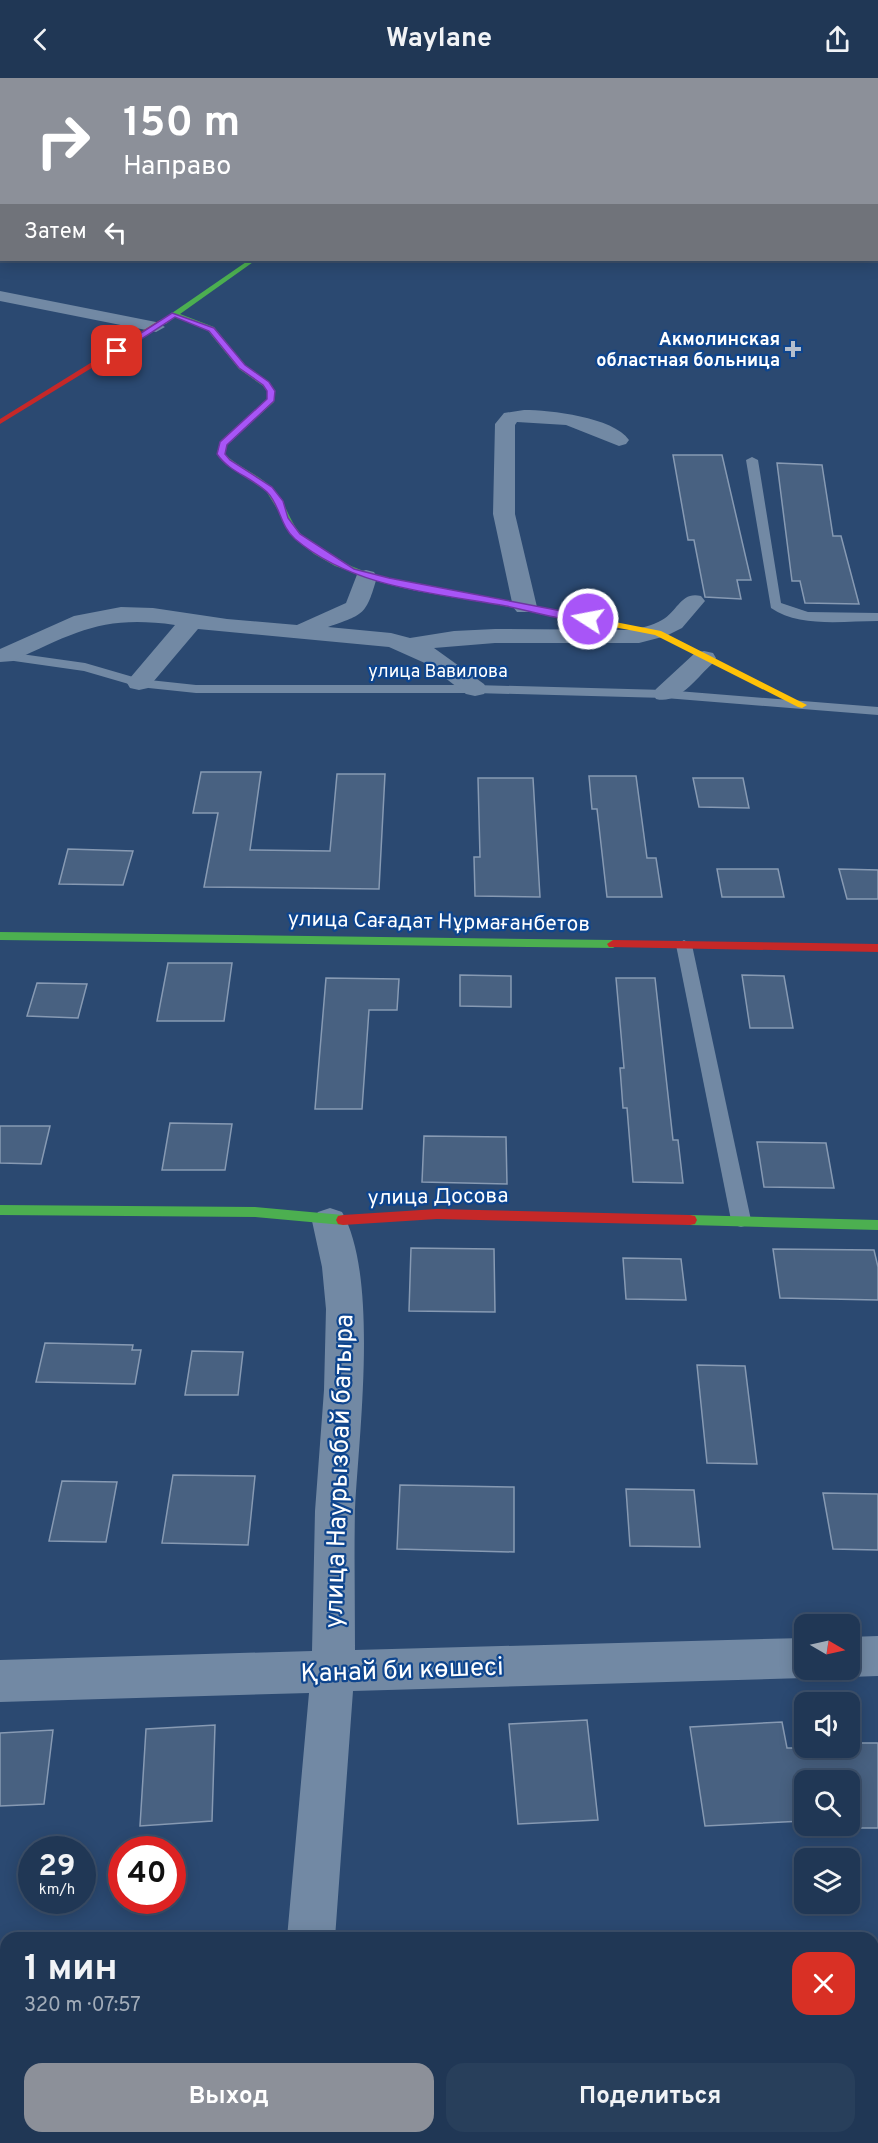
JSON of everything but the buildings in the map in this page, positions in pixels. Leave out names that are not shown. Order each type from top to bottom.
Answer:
[{"type":"street","points":[[0,422],[156,327],[252,261]]},
{"type":"street","points":[[0,296],[156,327]]},
{"type":"street","points":[[175,314],[211,329],[242,367],[266,384],[271,391],[271,400],[223,444],[221,454],[226,462],[269,489],[279,501],[284,518],[297,536],[350,571],[366,577],[658,633],[802,705]]},
{"type":"street","points":[[525,607],[504,514],[505,424],[511,417],[540,415],[608,433],[618,440]]},
{"type":"street","points":[[293,630],[335,619],[357,606],[366,577]]},
{"type":"street","points":[[2,655],[51,633],[102,617],[121,614],[153,615],[191,622],[293,630],[401,643],[474,637],[629,637],[658,633],[672,626],[686,614],[693,601]]},
{"type":"street","points":[[357,606],[401,643],[440,661],[475,689]]},
{"type":"street","points":[[140,683],[191,622]]},
{"type":"street","points":[[665,694],[704,658]]},
{"type":"street","name":"улица Сағадат Нұрмағанбетов","points":[[0,936],[878,948]]},
{"type":"street","name":"улица Досова","points":[[0,1210],[255,1212],[330,1221],[437,1214],[878,1225]]},
{"type":"street","name":"улица Наурызбай батыра","points":[[311,1932],[333,1671],[335,1511],[343,1390],[344,1309],[340,1267],[330,1221]]},
{"type":"street","points":[[860,1657],[878,1656]]},
{"type":"street","name":"Қанай би көшесі","points":[[0,1681],[794,1658]]},
{"type":"lane","points":[[752,460],[775,605],[783,612],[797,615],[878,617]]},
{"type":"lane","name":"улица Вавилова","points":[[2,655],[85,667],[140,683],[196,688],[475,689],[665,694],[878,711]]},
{"type":"lane","points":[[684,945],[741,1220]]},
{"type":"traffic: fast","points":[[163,322],[252,261]]},
{"type":"traffic: fast","points":[[175,314],[211,329],[242,367],[266,384],[271,391],[271,400],[223,444],[221,454],[274,494],[298,536],[317,552],[361,573],[385,581],[482,599]]},
{"type":"traffic: fast","points":[[0,936],[613,944]]},
{"type":"traffic: fast","points":[[0,1210],[255,1212],[343,1220]]},
{"type":"traffic: fast","points":[[690,1220],[878,1225]]},
{"type":"traffic: slow","points":[[482,599],[658,633],[802,705]]},
{"type":"traffic: jam","points":[[0,422],[163,322]]},
{"type":"traffic: jam","points":[[613,944],[878,948]]},
{"type":"traffic: jam","points":[[343,1220],[437,1214],[690,1220]]},
{"type":"place","name":"Акмолинская областная больница","points":[[793,349]]},
{"type":"route","points":[[117,351],[175,314],[199,322],[211,329],[242,367],[266,384],[271,391],[271,400],[223,444],[221,454],[226,462],[269,489],[279,501],[284,518],[297,536],[350,571],[366,577],[588,619]]}]
